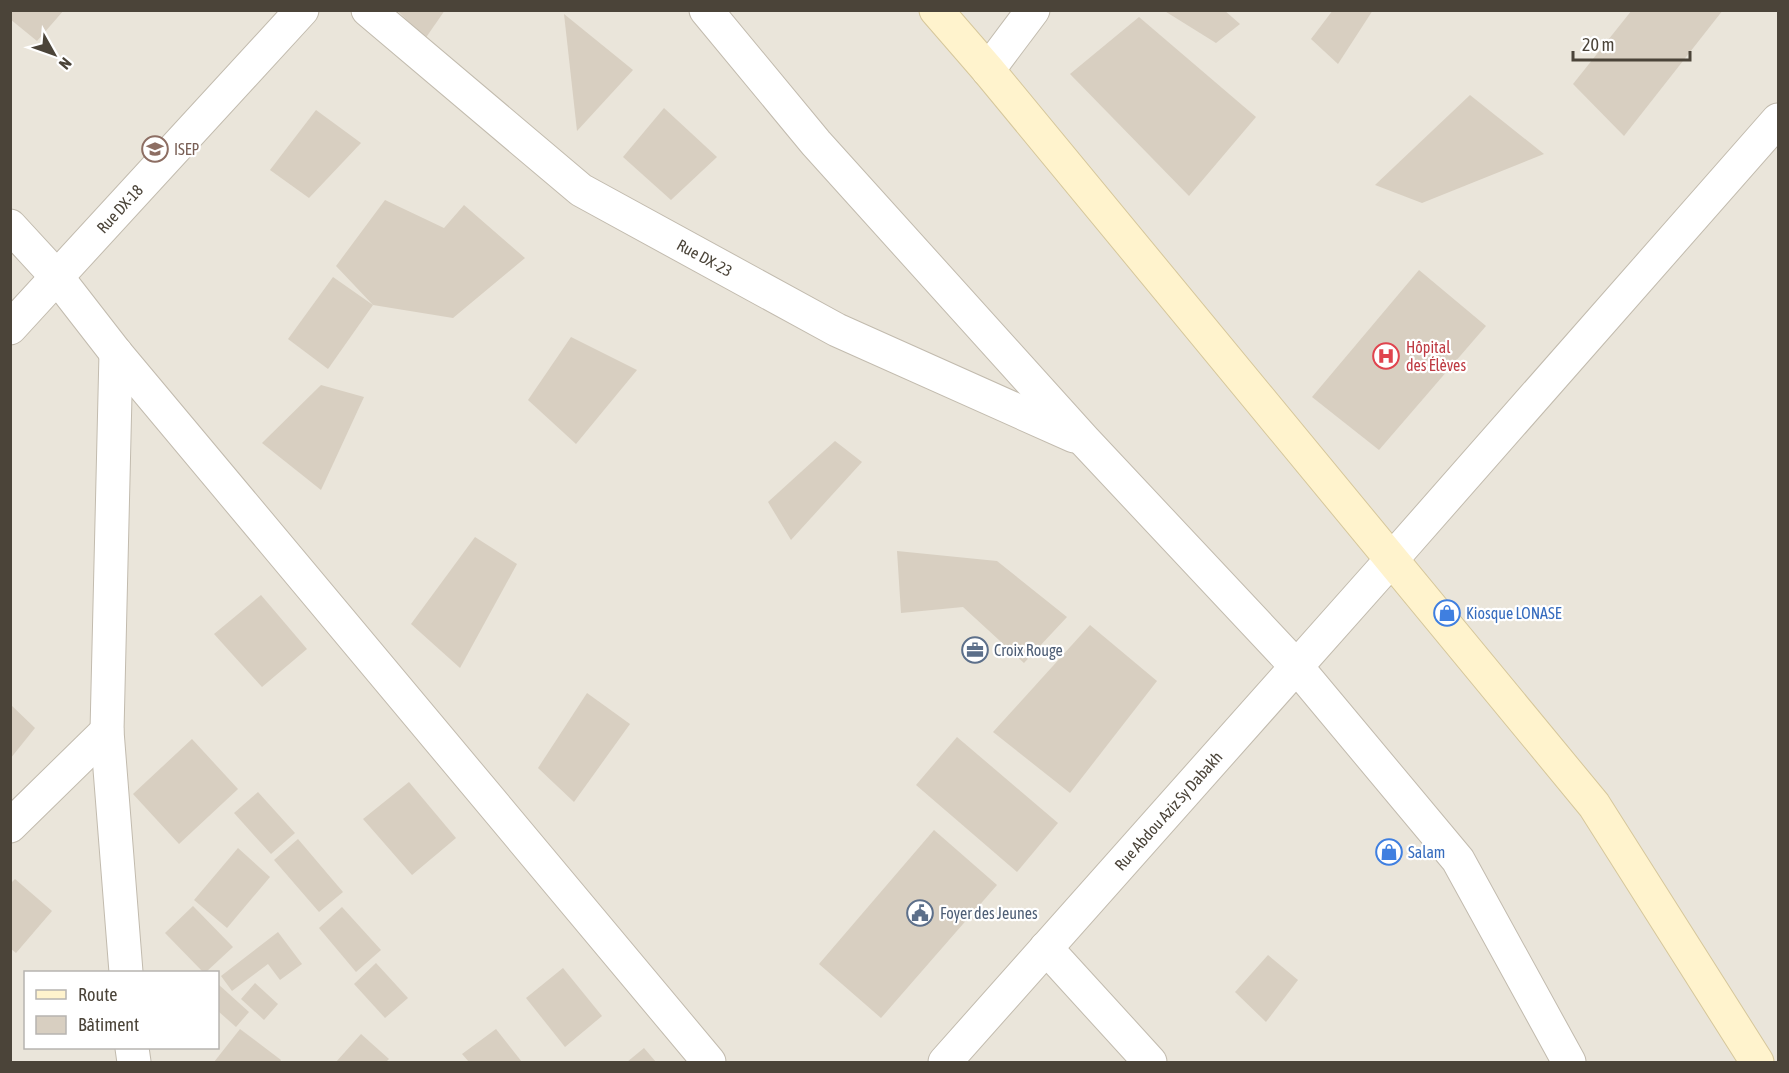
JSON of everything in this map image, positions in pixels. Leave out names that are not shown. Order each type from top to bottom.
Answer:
[{"type":"main road","points":[[936,10],[988,70],[1593,805],[1757,1062]]},
{"type":"street","name":"Rue DX-18","points":[[10,328],[302,10]]},
{"type":"street","name":"Rue DX-23","points":[[368,10],[581,190],[837,330],[1084,440]]},
{"type":"street","points":[[706,10],[816,143],[1084,440],[1296,666],[1458,860],[1569,1062]]},
{"type":"street","points":[[988,70],[1033,10]]},
{"type":"street","name":"Rue Abdou Aziz Sy Dabakh","points":[[945,1062],[1779,120]]},
{"type":"street","points":[[10,225],[57,277],[116,353],[709,1062]]},
{"type":"street","points":[[116,353],[106,731],[126,971]]},
{"type":"street","points":[[10,826],[106,731]]},
{"type":"street","points":[[1046,948],[1150,1062]]},
{"type":"shaded area","points":[[10,11],[1778,11],[1778,1062],[11,1062]]},
{"type":"building","points":[[10,10],[64,10],[37,41],[10,19]]},
{"type":"building","points":[[397,10],[445,10],[425,39]]},
{"type":"building","points":[[1163,10],[1224,10],[1240,24],[1216,43]]},
{"type":"building","points":[[1333,10],[1373,10],[1338,64],[1311,39]]},
{"type":"building","points":[[1632,10],[1723,10],[1624,136],[1573,84]]},
{"type":"building","points":[[564,14],[633,70],[577,131]]},
{"type":"building","points":[[1139,17],[1256,117],[1189,196],[1070,74]]},
{"type":"building","points":[[1470,95],[1544,154],[1422,203],[1375,185]]},
{"type":"building","points":[[664,108],[717,157],[671,200],[623,157]]},
{"type":"building","points":[[316,110],[361,143],[309,198],[270,170]]},
{"type":"building","points":[[385,200],[444,228],[464,205],[525,258],[453,318],[373,305],[336,266]]},
{"type":"building","points":[[1419,270],[1486,326],[1379,450],[1312,397]]},
{"type":"building","points":[[333,277],[373,305],[328,369],[288,339]]},
{"type":"building","points":[[571,337],[637,370],[576,444],[528,400]]},
{"type":"building","points":[[321,385],[364,397],[321,490],[262,443]]},
{"type":"building","points":[[835,441],[862,462],[791,540],[768,502]]},
{"type":"building","points":[[475,537],[517,564],[460,668],[411,624]]},
{"type":"building","points":[[897,551],[997,561],[1067,617],[1024,663],[963,607],[901,613]]},
{"type":"building","points":[[261,595],[307,649],[262,687],[214,634]]},
{"type":"building","points":[[1090,625],[1157,681],[1070,793],[993,732]]},
{"type":"building","points":[[587,693],[630,724],[574,802],[538,768]]},
{"type":"building","points":[[10,704],[35,728],[10,759]]},
{"type":"building","points":[[957,737],[1058,823],[1017,872],[916,785]]},
{"type":"building","points":[[192,739],[238,789],[179,844],[133,794]]},
{"type":"building","points":[[409,782],[456,838],[412,875],[363,819]]},
{"type":"building","points":[[258,792],[295,833],[271,854],[234,813]]},
{"type":"building","points":[[934,830],[997,885],[881,1018],[819,964]]},
{"type":"building","points":[[298,839],[343,892],[319,912],[274,860]]},
{"type":"building","points":[[238,848],[270,877],[227,928],[194,900]]},
{"type":"building","points":[[15,879],[52,911],[16,953],[10,948],[10,884]]},
{"type":"building","points":[[193,906],[233,947],[207,971],[202,971],[165,933]]},
{"type":"building","points":[[342,907],[381,950],[356,972],[319,928]]},
{"type":"building","points":[[278,932],[302,964],[280,980],[268,964],[232,991],[221,976]]},
{"type":"building","points":[[1268,955],[1298,980],[1266,1022],[1235,992]]},
{"type":"building","points":[[376,963],[408,998],[385,1018],[354,984]]},
{"type":"building","points":[[563,968],[602,1016],[565,1047],[526,998]]},
{"type":"building","points":[[255,983],[278,1004],[264,1020],[241,999]]},
{"type":"building","points":[[219,985],[249,1012],[236,1027],[219,1012]]},
{"type":"building","points":[[240,1029],[281,1060],[280,1062],[214,1062]]},
{"type":"building","points":[[496,1029],[522,1062],[469,1062],[462,1054]]},
{"type":"building","points":[[361,1034],[389,1059],[386,1062],[336,1062]]},
{"type":"building","points":[[644,1048],[656,1062],[627,1062]]},
{"type":"place","name":"ISEP","points":[[155,149]]},
{"type":"place","name":"Hôpital des Élèves","points":[[1386,356]]},
{"type":"place","name":"Kiosque LONASE","points":[[1447,613]]},
{"type":"place","name":"Croix Rouge","points":[[975,650]]},
{"type":"place","name":"Salam","points":[[1389,852]]},
{"type":"place","name":"Foyer des Jeunes","points":[[920,913]]}]
